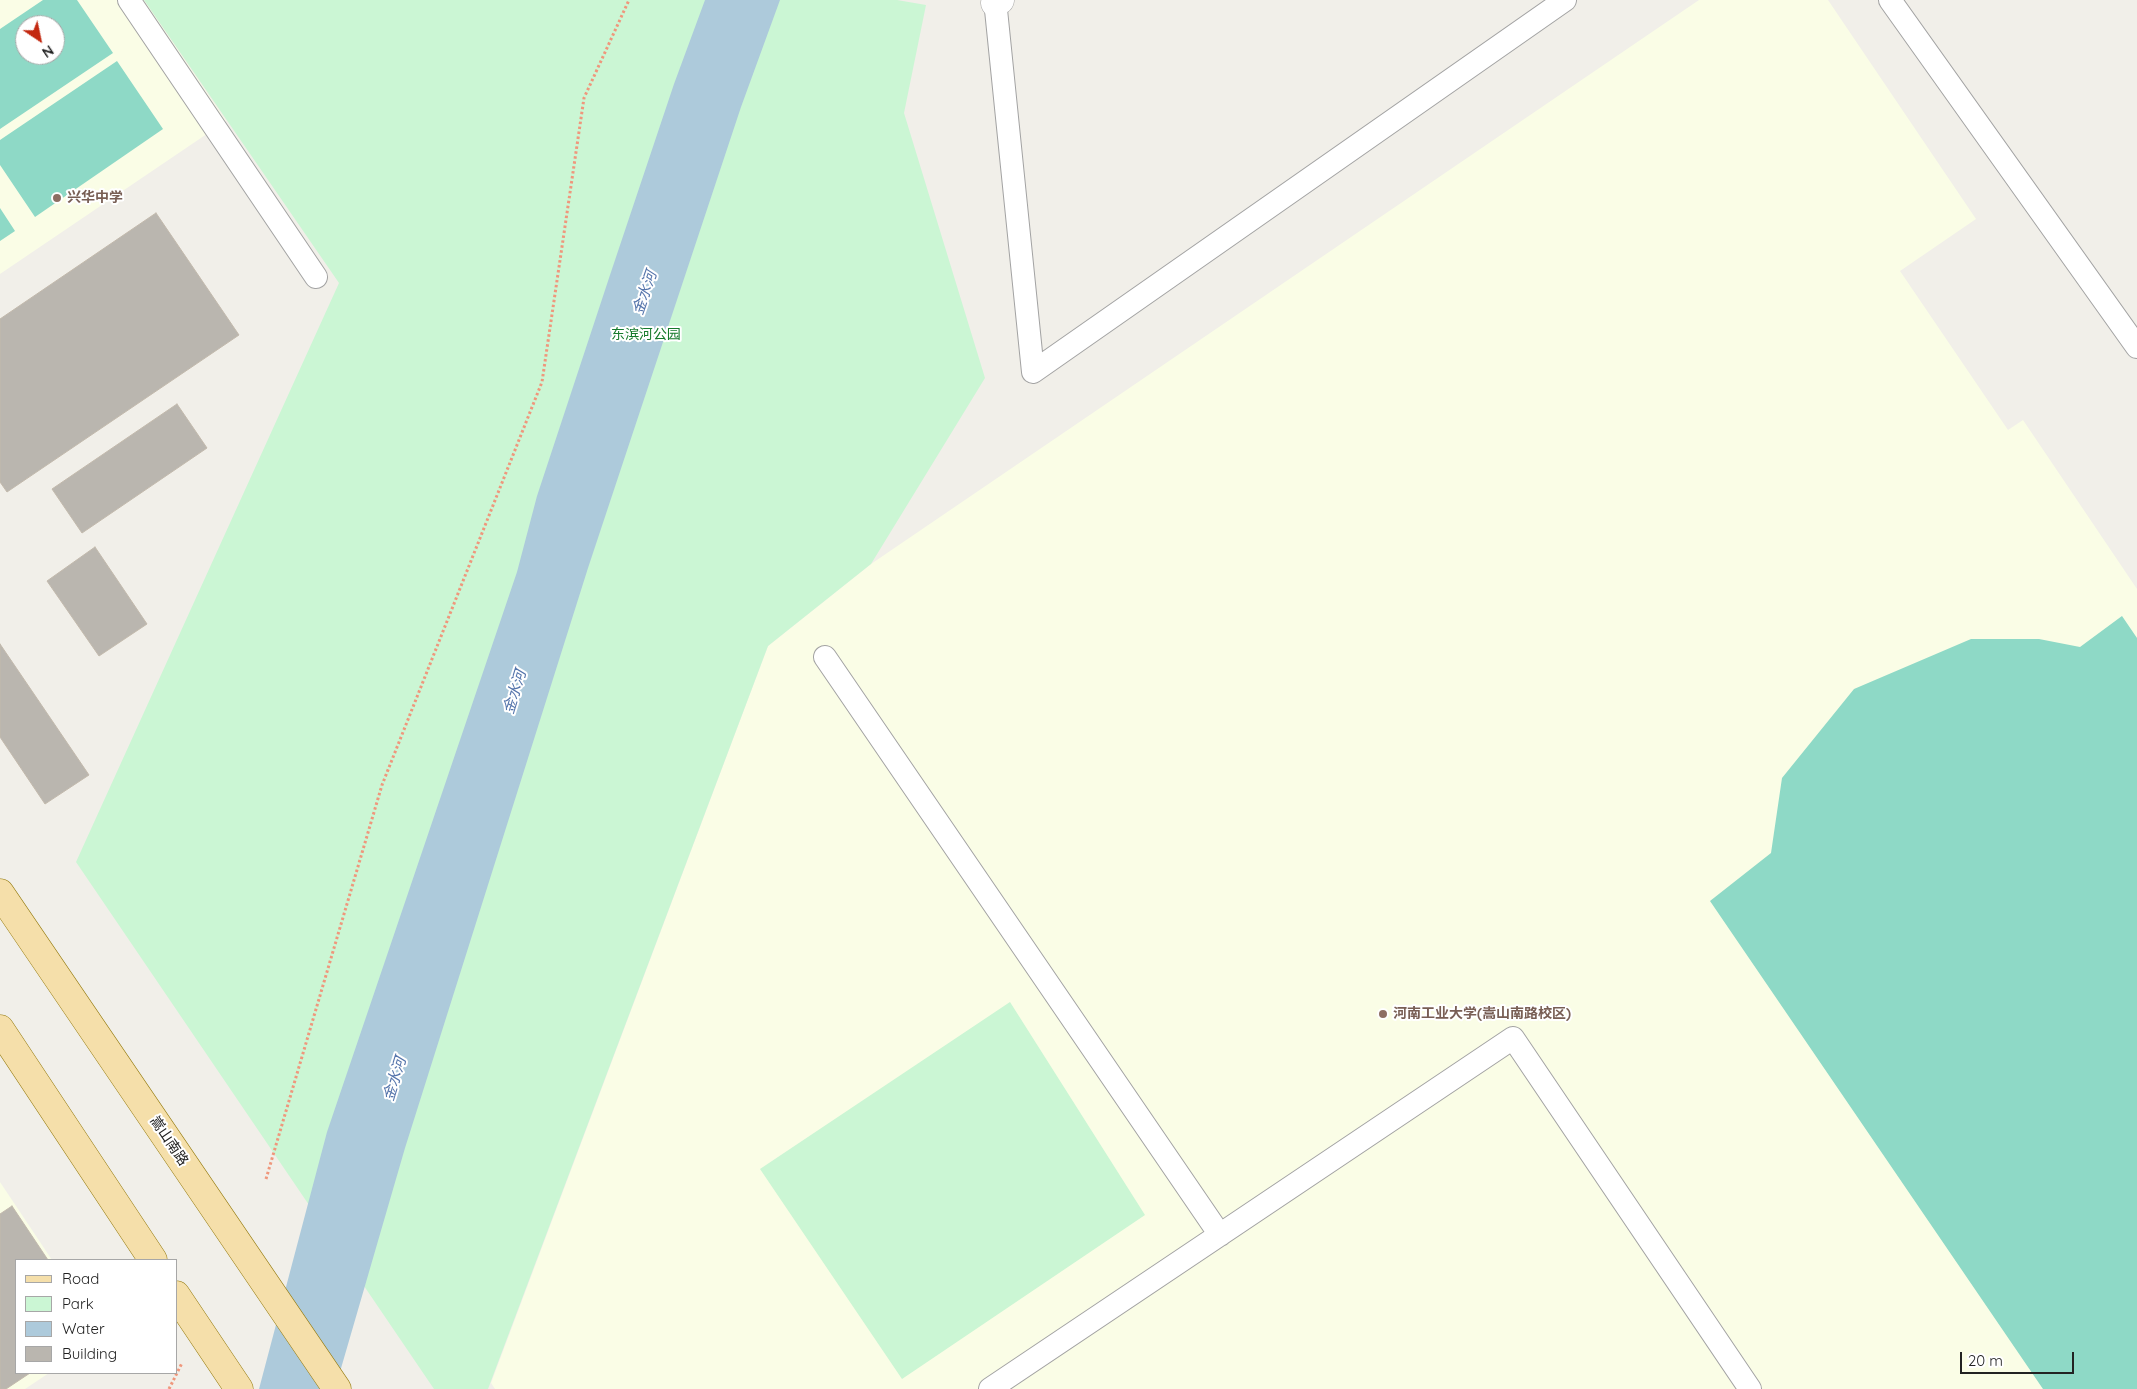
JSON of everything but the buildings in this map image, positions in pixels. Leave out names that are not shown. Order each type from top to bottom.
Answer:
[{"type":"main road","name":"嵩山南路","points":[[0,893],[338,1389]]},
{"type":"main road","points":[[0,1029],[152,1259]]},
{"type":"main road","points":[[178,1298],[239,1389]]},
{"type":"lane","points":[[129,0],[316,277]]},
{"type":"lane","points":[[997,1],[1033,372],[1565,0]]},
{"type":"lane","points":[[1890,0],[2137,347]]},
{"type":"lane","points":[[825,657],[1220,1235]]},
{"type":"lane","points":[[990,1389],[1513,1038],[1750,1389]]},
{"type":"path","points":[[266,1179],[382,785],[542,382],[584,98],[629,0]]},
{"type":"shaded area","name":"兴华中学","points":[[0,0],[144,0],[226,121],[0,274]]},
{"type":"shaded area","name":"河南工业大学(嵩山南路校区)","points":[[1699,0],[1828,0],[1976,219],[1900,271],[2008,430],[2023,420],[2137,589],[2137,1389],[495,1389],[491,1383],[768,646],[871,564]]},
{"type":"shaded area","points":[[0,1182],[51,1259],[15,1259],[15,1374],[48,1374],[25,1389],[0,1389]]},
{"type":"green space","points":[[43,0],[77,0],[113,53],[0,129],[0,29],[15,19],[15,65],[65,65],[65,15],[21,15]]},
{"type":"green space","name":"东滨河公园","points":[[144,0],[897,0],[926,5],[904,113],[985,378],[871,564],[768,646],[488,1389],[434,1389],[76,862],[339,283]]},
{"type":"green space","points":[[117,61],[163,129],[35,217],[0,165],[0,140]]},
{"type":"green space","points":[[0,208],[15,231],[0,241]]},
{"type":"green space","points":[[2122,616],[2137,638],[2137,1389],[2043,1389],[1710,901],[1771,853],[1782,778],[1854,689],[1971,639],[2039,639],[2080,647]]},
{"type":"green space","points":[[1010,1002],[1145,1215],[902,1379],[760,1169]]},
{"type":"water","name":"金水河","points":[[705,0],[780,0],[741,107],[588,568],[405,1148],[335,1389],[259,1389],[327,1132],[517,572],[537,496],[610,275],[674,84]]},
{"type":"place","name":"兴华中学","points":[[57,198]]},
{"type":"place","name":"河南工业大学(嵩山南路校区)","points":[[1383,1014]]}]
